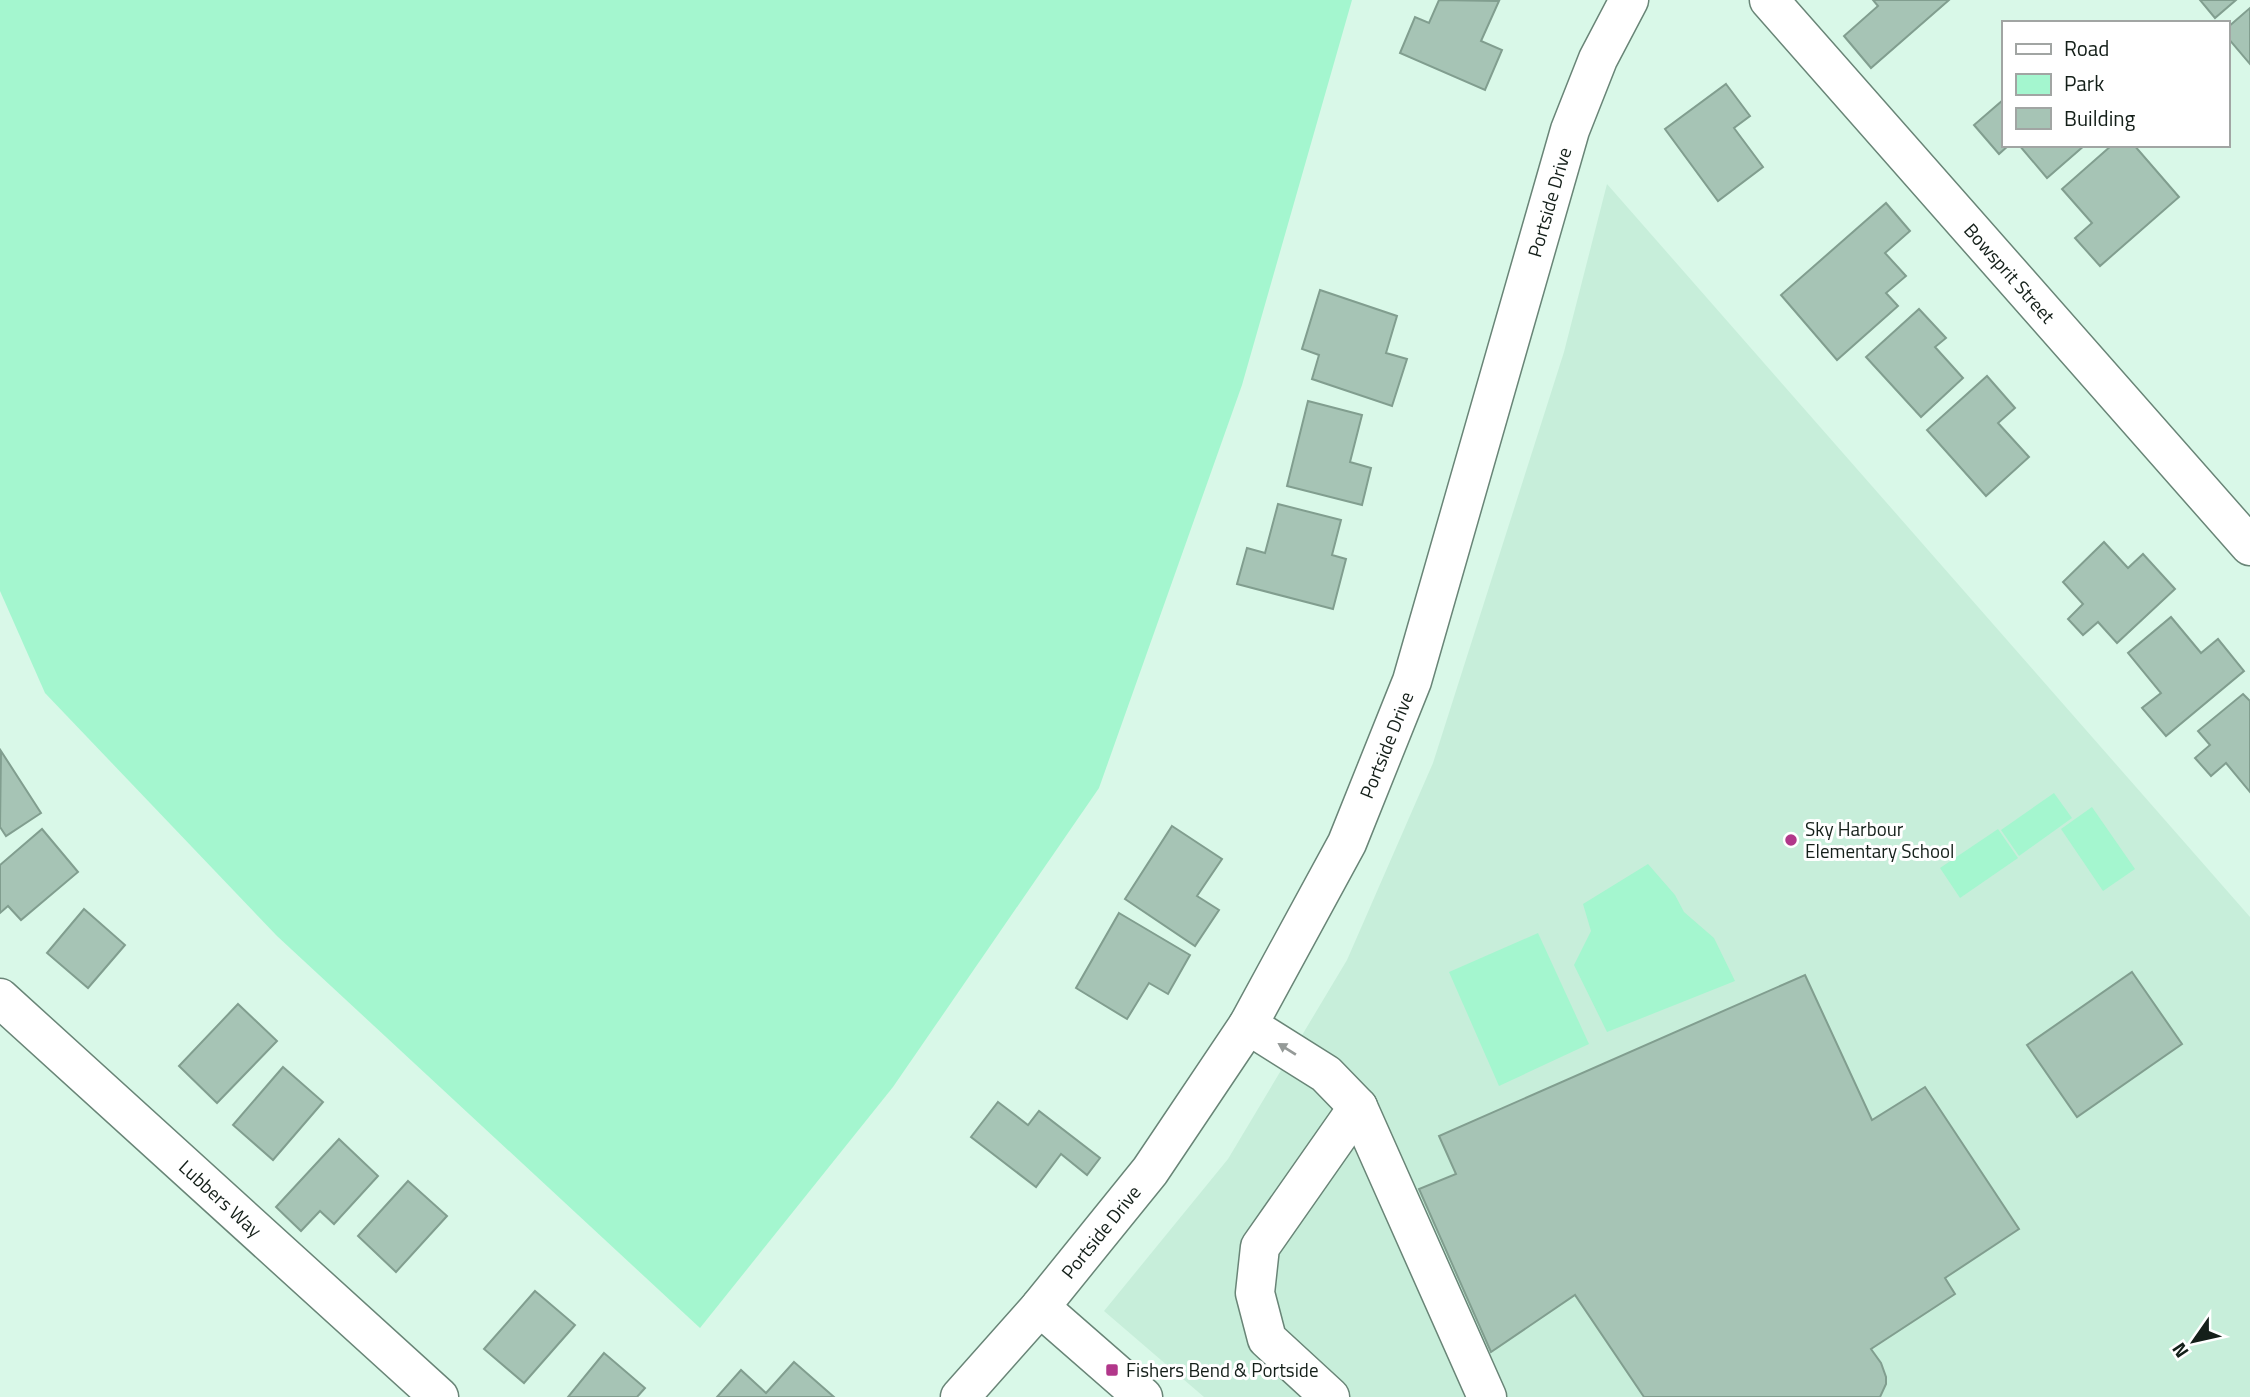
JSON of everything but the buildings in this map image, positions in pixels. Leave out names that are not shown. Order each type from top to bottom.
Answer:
[{"type":"street","name":"Portside Drive","points":[[960,1397],[1040,1307],[1150,1171],[1248,1025],[1347,842],[1412,681],[1570,130],[1598,59],[1629,0]]},
{"type":"street","name":"Bowsprit Street","points":[[1769,0],[2250,545]]},
{"type":"street","name":"Lubbers Way","points":[[0,998],[439,1397]]},
{"type":"street","points":[[1248,1025],[1326,1074],[1358,1107],[1487,1397]]},
{"type":"street","points":[[1330,1397],[1268,1339],[1255,1293],[1260,1247],[1358,1107]]},
{"type":"street","points":[[1040,1307],[1143,1397]]},
{"type":"shaded area","name":"Sky Harbour Elementary School","points":[[1607,184],[2250,917],[2250,1397],[1204,1397],[1104,1311],[1228,1159],[1347,960],[1433,763],[1564,352]]},
{"type":"green space","points":[[0,0],[1352,0],[1242,385],[1099,788],[893,1087],[700,1328],[277,936],[45,693],[0,591]]},
{"type":"green space","points":[[2054,793],[2072,818],[2019,856],[2001,830]]},
{"type":"green space","points":[[2092,807],[2135,869],[2103,891],[2061,829]]},
{"type":"green space","points":[[1998,829],[2018,858],[1960,898],[1940,868]]},
{"type":"green space","points":[[1648,864],[1675,895],[1684,912],[1714,938],[1735,981],[1607,1032],[1574,965],[1591,931],[1583,904]]},
{"type":"green space","points":[[1538,933],[1589,1044],[1499,1086],[1449,972]]},
{"type":"place","name":"Sky Harbour Elementary School","points":[[1791,840]]},
{"type":"place","name":"Fishers Bend & Portside","points":[[1112,1370]]}]
